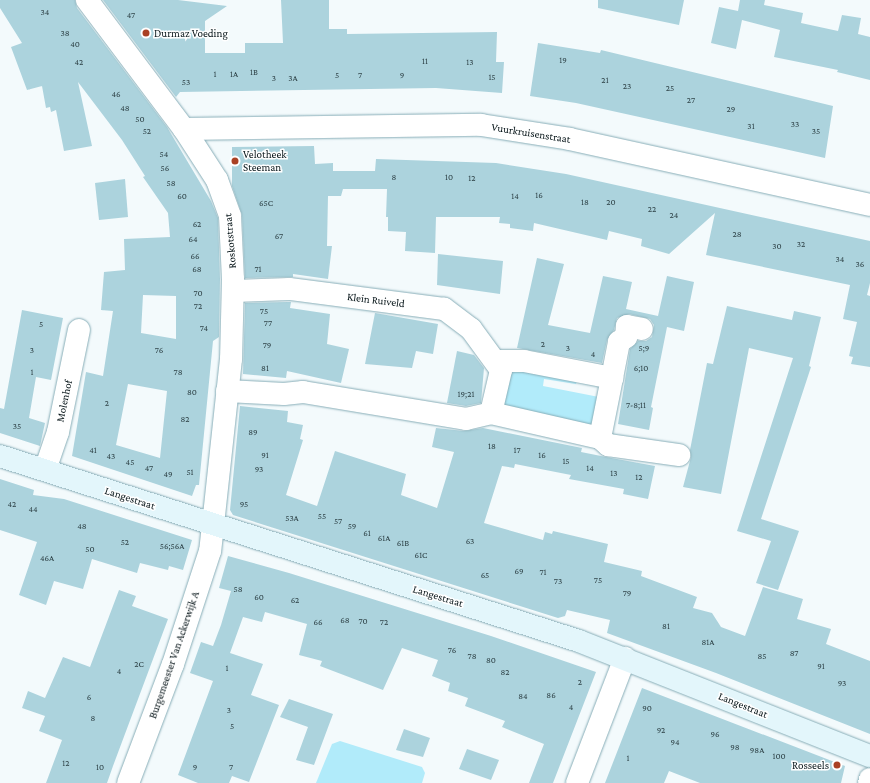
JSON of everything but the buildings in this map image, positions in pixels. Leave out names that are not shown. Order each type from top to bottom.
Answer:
[{"type":"street","name":"Roskotstraat","points":[[87,0],[184,129],[217,180],[230,216],[234,290],[227,391],[213,525]]},
{"type":"street","name":"Vuurkruisenstraat","points":[[184,129],[481,125],[570,139],[870,205]]},
{"type":"street","name":"Klein Ruiveld","points":[[234,290],[290,289],[444,309],[471,329],[502,370],[491,413]]},
{"type":"street","points":[[600,438],[619,342],[626,337],[627,326],[642,329]]},
{"type":"street","name":"Molenhof","points":[[45,470],[58,432],[79,330]]},
{"type":"street","points":[[495,361],[524,361],[612,378]]},
{"type":"street","points":[[227,391],[284,394],[304,392],[466,419],[491,413],[600,438],[608,445],[679,455]]},
{"type":"street","name":"Langestraat","points":[[0,456],[514,620],[625,658],[870,756]]},
{"type":"street","name":"Burgemeester Van Ackerwijk A","points":[[128,783],[178,649],[210,551],[213,525]]},
{"type":"street","points":[[577,783],[625,658]]},
{"type":"street","points":[[869,783],[870,779]]},
{"type":"shaded area","points":[[510,366],[578,378],[576,384],[544,379],[543,386],[599,397],[593,427],[503,406]]},
{"type":"shaded area","points":[[340,741],[422,767],[425,773],[422,783],[316,783],[332,744]]},
{"type":"place","name":"Durmaz Voeding","points":[[146,33]]},
{"type":"place","name":"Velotheek Steeman","points":[[235,161]]},
{"type":"place","name":"Rosseels","points":[[837,765]]}]
